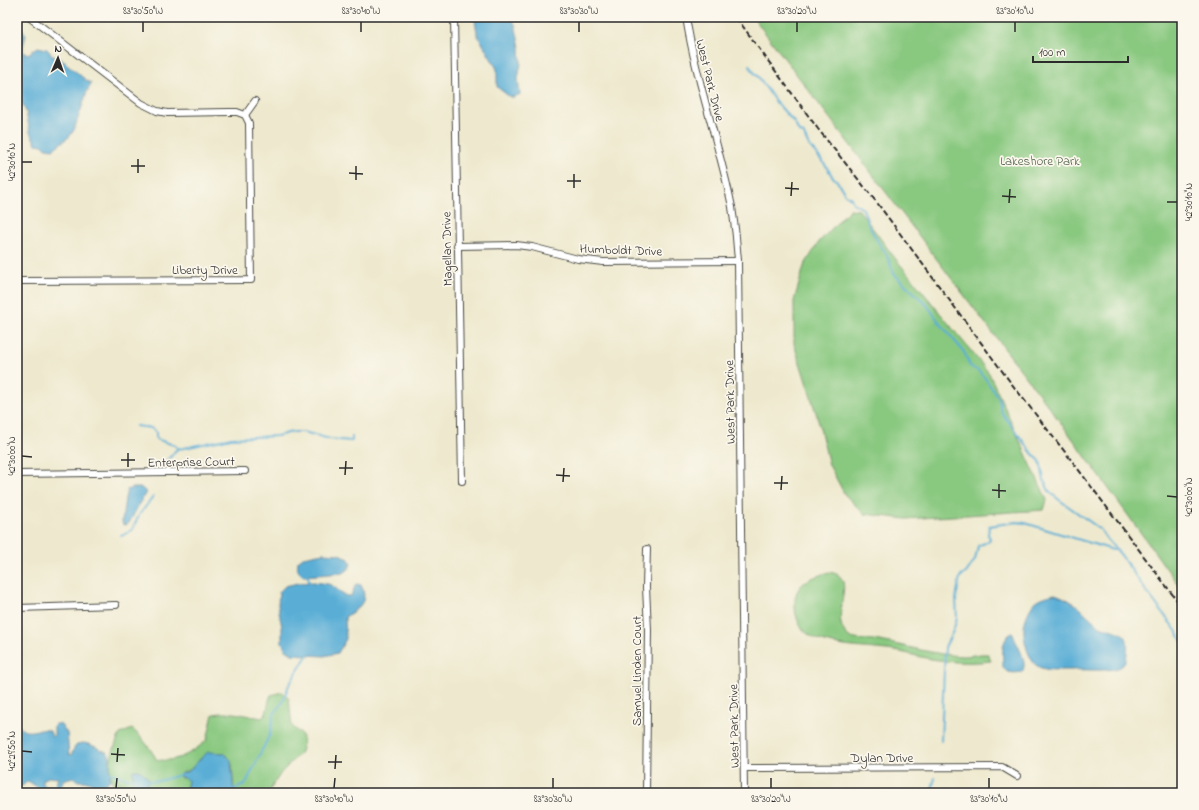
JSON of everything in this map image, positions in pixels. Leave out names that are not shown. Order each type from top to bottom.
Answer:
[{"type":"street","points":[[29,17],[141,103],[157,111],[167,113],[236,112],[245,115],[255,101]]},
{"type":"street","name":"Magellan Drive","points":[[454,17],[462,481]]},
{"type":"street","name":"West Park Drive","points":[[686,17],[693,55],[732,207],[736,234],[738,261],[744,793]]},
{"type":"street","name":"Liberty Drive","points":[[17,281],[251,280],[249,123],[245,115]]},
{"type":"street","name":"Humboldt Drive","points":[[457,246],[516,245],[532,247],[578,259],[597,261],[738,261]]},
{"type":"street","name":"Enterprise Court","points":[[17,474],[245,472]]},
{"type":"street","name":"Samuel Linden Court","points":[[646,793],[648,630],[646,587],[647,549]]},
{"type":"street","points":[[17,608],[116,605]]},
{"type":"street","name":"Dylan Drive","points":[[744,768],[1002,767],[1017,776]]},
{"type":"green space","name":"Lakeshore Park","points":[[753,17],[1182,17],[1182,590],[1064,427]]},
{"type":"green space","points":[[850,209],[859,210],[895,258],[989,373],[1047,500],[1044,510],[906,519],[864,514],[845,495],[829,465],[817,416],[794,344],[794,301],[804,266],[819,242]]},
{"type":"green space","points":[[829,572],[838,575],[843,581],[844,589],[840,618],[842,628],[850,638],[874,640],[930,652],[953,655],[964,656],[988,654],[991,661],[956,662],[939,660],[897,651],[838,645],[817,639],[808,634],[799,624],[795,610],[796,595],[798,589],[806,581]]},
{"type":"green space","points":[[283,692],[289,699],[292,726],[302,735],[303,743],[301,752],[281,773],[268,793],[234,793],[232,764],[202,757],[192,769],[179,775],[181,778],[188,779],[186,793],[139,793],[144,791],[146,785],[145,774],[138,770],[133,770],[133,792],[137,793],[117,793],[111,778],[110,762],[120,734],[132,729],[146,743],[157,760],[172,760],[190,753],[207,740],[213,714],[235,713],[262,718],[266,713],[271,695]]},
{"type":"water","points":[[476,17],[509,17],[515,24],[520,47],[521,63],[518,79],[520,95],[510,97],[497,87],[497,69],[477,34],[475,21]]},
{"type":"water","points":[[17,26],[21,27],[26,35],[23,52],[28,54],[38,47],[47,49],[53,56],[61,59],[91,83],[86,93],[74,130],[69,137],[53,149],[36,144],[30,132],[26,112],[17,91]]},
{"type":"water","points":[[132,488],[142,488],[146,492],[129,523],[123,525],[122,522],[125,498],[127,490]]},
{"type":"water","points":[[323,553],[339,554],[349,559],[351,564],[348,570],[343,573],[304,576],[299,572],[298,561],[303,557]]},
{"type":"water","points":[[314,582],[331,585],[342,594],[348,596],[351,596],[356,584],[361,585],[364,596],[363,600],[355,611],[345,617],[346,639],[338,653],[324,656],[292,654],[286,650],[282,642],[282,628],[278,605],[279,592],[285,586]]},
{"type":"water","points":[[1055,594],[1076,605],[1100,626],[1119,632],[1125,636],[1128,647],[1126,659],[1123,665],[1108,670],[1064,670],[1043,669],[1035,665],[1026,644],[1024,633],[1025,620],[1034,603],[1042,598]]},
{"type":"water","points":[[1011,633],[1015,638],[1023,658],[1024,668],[1022,672],[1008,672],[1003,667],[1004,644],[1005,640]]},
{"type":"water","points":[[17,722],[23,730],[50,731],[52,737],[54,735],[54,726],[56,724],[60,724],[67,733],[69,755],[72,754],[76,746],[86,743],[105,751],[110,757],[110,780],[106,784],[98,785],[78,781],[73,777],[63,780],[61,788],[55,793],[46,793],[28,781],[22,786],[17,787]],"holes":[[[48,777],[58,778],[55,786],[47,787],[43,784],[43,780]]]},
{"type":"water","points":[[208,752],[224,753],[231,760],[234,793],[186,793],[188,780],[179,776],[180,774],[189,771]]},
{"type":"water","points":[[133,770],[142,772],[149,779],[144,792],[133,792]]},
{"type":"waterway","points":[[749,65],[775,101],[794,122],[799,132],[803,133],[808,144],[824,163],[845,194],[851,198],[853,203],[863,209],[869,226],[886,253],[894,274],[927,305],[964,352],[970,366],[985,378],[999,399],[1002,413],[1032,453],[1040,461],[1044,480],[1049,491],[1100,529],[1121,555],[1182,641]]},
{"type":"waterway","points":[[136,426],[151,428],[156,432],[156,439],[174,445],[178,448]]},
{"type":"waterway","points":[[165,463],[177,449],[231,438],[277,436],[292,432],[303,432],[330,439],[352,441],[352,436]]},
{"type":"waterway","points":[[121,536],[132,530],[139,515],[153,497]]},
{"type":"waterway","points":[[941,741],[945,647],[953,631],[957,618],[956,599],[959,581],[961,576],[966,573],[975,560],[978,546],[989,541],[989,526],[1016,522],[1025,523],[1116,550]]},
{"type":"waterway","points":[[307,574],[310,584]]},
{"type":"waterway","points":[[234,789],[245,785],[270,734],[274,714],[282,703],[289,685],[308,654]]},
{"type":"waterway","points":[[110,773],[135,780]]},
{"type":"waterway","points":[[145,781],[159,781],[179,775]]},
{"type":"waterway","points":[[931,793],[935,778]]},
{"type":"railway","points":[[736,17],[818,129],[878,204],[1011,383],[1182,607]]}]
